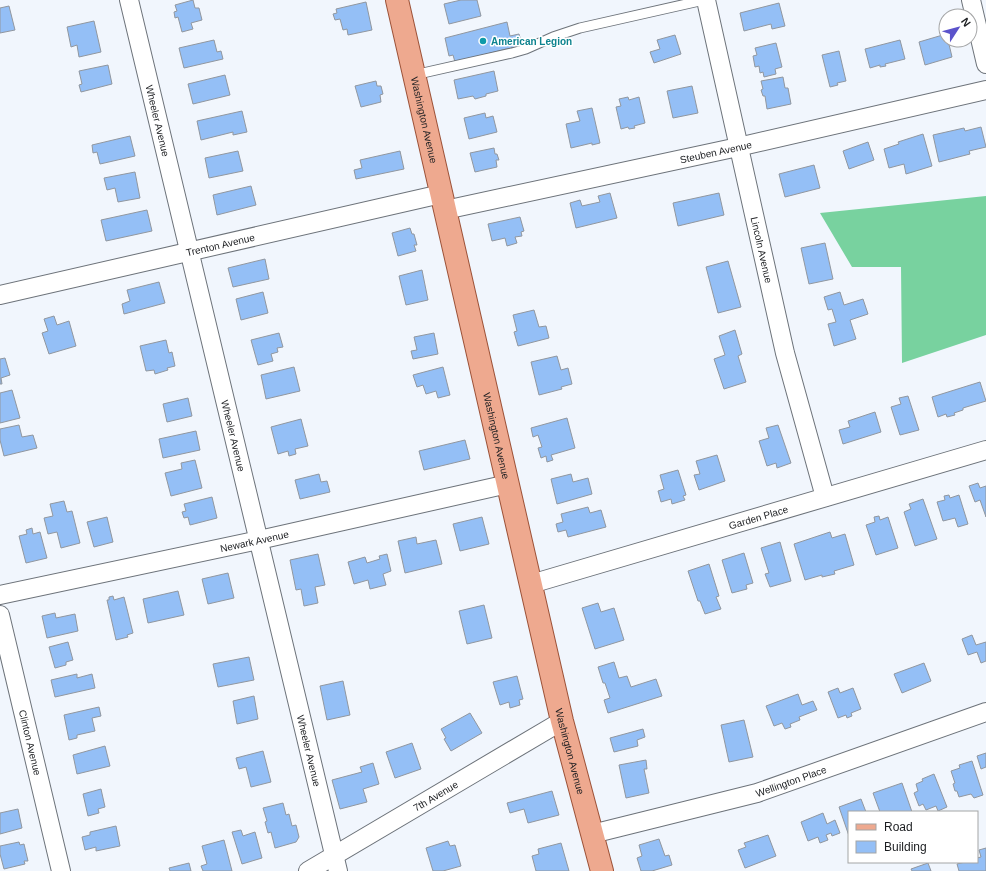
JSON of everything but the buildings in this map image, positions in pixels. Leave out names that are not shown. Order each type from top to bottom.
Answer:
[{"type":"main road","name":"Washington Avenue","points":[[397,0],[562,721],[602,871]]},
{"type":"street","name":"Wheeler Avenue","points":[[129,0],[337,863]]},
{"type":"street","name":"Lincoln Avenue","points":[[705,0],[784,353],[825,497]]},
{"type":"street","points":[[971,0],[986,64]]},
{"type":"street","name":"Steuben Avenue","points":[[443,202],[738,147],[986,90]]},
{"type":"street","name":"Trenton Avenue","points":[[0,295],[190,252],[443,202]]},
{"type":"street","name":"Garden Place","points":[[531,584],[986,450]]},
{"type":"street","name":"Newark Avenue","points":[[0,595],[259,540],[508,484]]},
{"type":"street","name":"Clinton Avenue","points":[[0,615],[61,871]]},
{"type":"street","name":"Wellington Place","points":[[592,834],[757,793],[986,712]]},
{"type":"street","name":"7th Avenue","points":[[308,871],[337,863],[562,721]]},
{"type":"lane","points":[[414,75],[512,54],[553,37],[580,28],[705,0]]},
{"type":"green space","points":[[986,196],[986,335],[902,363],[901,267],[852,267],[820,213]]},
{"type":"place","name":"American Legion","points":[[483,41]]}]
